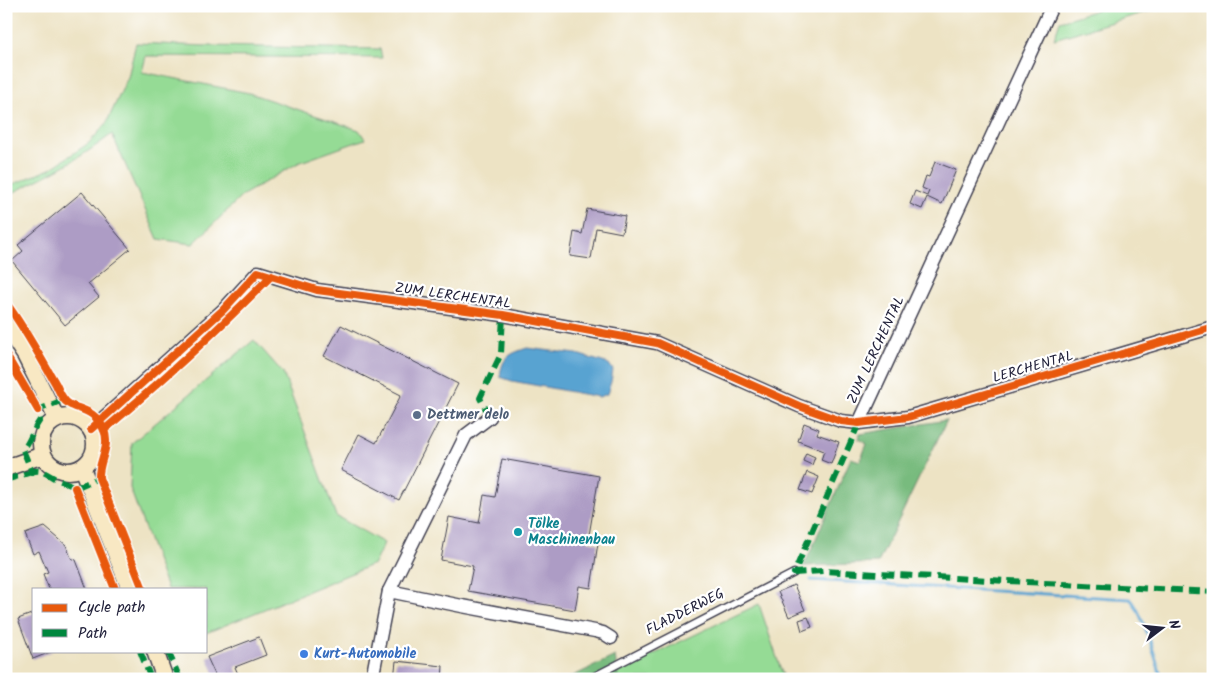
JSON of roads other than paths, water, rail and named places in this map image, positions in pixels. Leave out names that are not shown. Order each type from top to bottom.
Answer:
[{"type":"main road","points":[[6,326],[25,355],[57,419]]},
{"type":"main road","points":[[76,418],[87,424],[91,429],[95,437],[94,455],[82,468],[67,472],[60,470],[53,467],[43,455],[42,438],[50,424],[57,419],[76,418]]},
{"type":"main road","points":[[6,468],[43,455]]},
{"type":"main road","points":[[82,468],[130,588]]},
{"type":"main road","points":[[155,652],[166,679]]},
{"type":"street","name":"ZUM LERCHENTAL","points":[[91,429],[223,310],[258,272],[316,290],[503,315],[657,343],[798,406],[841,420],[858,423],[1052,6]]},
{"type":"street","name":"LERCHENTAL","points":[[858,423],[908,417],[1213,328]]},
{"type":"street","points":[[372,679],[389,591],[412,541],[466,435],[490,417]]},
{"type":"street","points":[[389,591],[595,631],[611,638]]},
{"type":"lane","name":"FLADDERWEG","points":[[589,679],[794,572]]},
{"type":"water","points":[[527,348],[577,354],[609,364],[613,370],[607,394],[599,397],[512,381],[500,377],[503,365],[508,357],[515,352]]},
{"type":"waterway","points":[[811,580],[1130,599],[1144,624],[1162,679]]},
{"type":"place","name":"Dettmer delo","points":[[417,415]]},
{"type":"place","name":"Tölke Maschinenbau","points":[[518,532]]},
{"type":"place","name":"Kurt-Automobile","points":[[304,654]]}]
